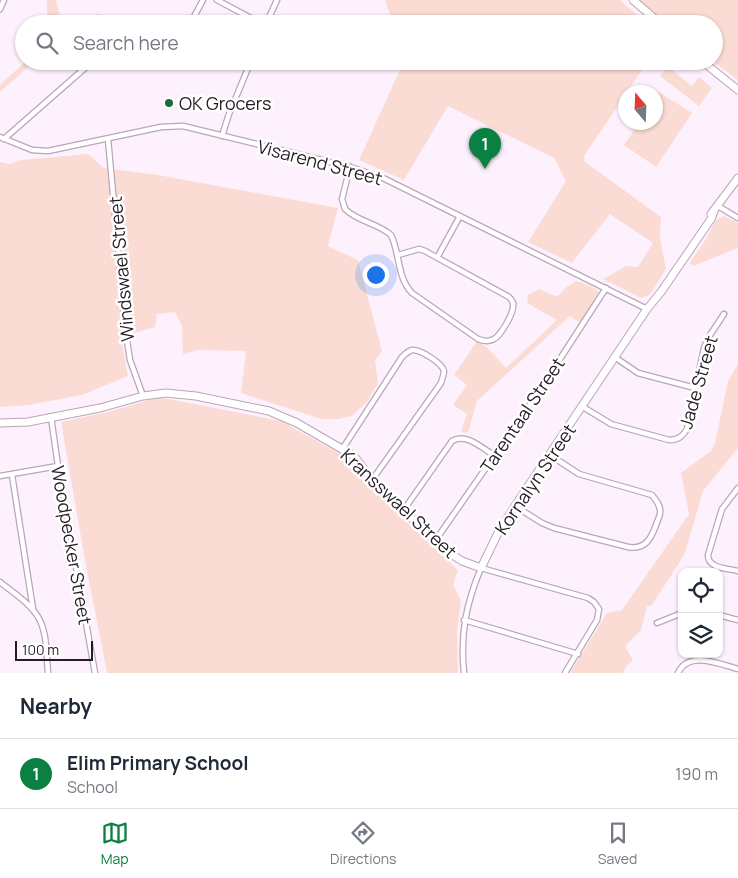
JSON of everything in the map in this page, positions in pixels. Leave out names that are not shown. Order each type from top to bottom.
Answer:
[{"type":"street","points":[[0,8],[4,0]]},
{"type":"street","points":[[195,15],[203,0]]},
{"type":"street","points":[[217,0],[245,15]]},
{"type":"street","points":[[270,15],[277,0]]},
{"type":"street","points":[[633,0],[650,15]]},
{"type":"street","points":[[2,138],[82,70]]},
{"type":"street","points":[[222,136],[247,70]]},
{"type":"street","points":[[713,70],[738,90]]},
{"type":"street","points":[[719,70],[738,85]]},
{"type":"street","name":"Visarend Street","points":[[2,138],[32,150],[48,151],[172,126],[183,126],[350,167],[383,178],[606,288],[650,306]]},
{"type":"street","name":"Windswael Street","points":[[108,139],[125,327],[130,360],[143,396]]},
{"type":"street","points":[[350,167],[342,199],[345,209],[355,217],[387,232],[394,240],[406,288],[478,339],[486,341],[497,336],[511,315],[514,307],[512,300],[438,256],[420,249],[398,255]]},
{"type":"street","name":"Kornalyn Street","points":[[464,673],[462,634],[464,620],[471,592],[499,531],[738,178]]},
{"type":"street","points":[[716,208],[738,218]]},
{"type":"street","points":[[438,256],[460,216]]},
{"type":"street","name":"Tarentaal Street","points":[[435,541],[536,396],[606,288]]},
{"type":"street","name":"Jade Street","points":[[583,407],[611,424],[669,440],[676,440],[683,436],[687,429],[708,338],[724,314]]},
{"type":"street","points":[[342,448],[406,353],[417,350],[426,354],[444,369],[441,383],[372,480]]},
{"type":"street","points":[[616,358],[638,373],[695,388]]},
{"type":"street","name":"Kransswael Street","points":[[0,423],[14,423],[51,417],[100,408],[143,396],[166,393],[196,396],[269,411],[297,423],[354,456],[372,480],[445,550],[462,561],[481,568]]},
{"type":"street","name":"Woodpecker Street","points":[[51,417],[95,673]]},
{"type":"street","points":[[403,511],[452,441],[457,438],[467,438],[495,456]]},
{"type":"street","points":[[515,506],[542,523],[554,528],[628,547],[635,548],[644,545],[651,539],[660,514],[657,501],[652,495],[579,474],[550,455]]},
{"type":"street","points":[[0,476],[58,466]]},
{"type":"street","points":[[12,475],[33,609]]},
{"type":"street","points":[[738,488],[722,509],[708,558],[713,565],[738,571]]},
{"type":"street","points":[[481,568],[588,598],[594,602],[599,609],[598,614],[578,654],[565,673]]},
{"type":"street","points":[[0,582],[33,609],[40,619],[43,628],[48,673]]},
{"type":"street","points":[[657,623],[678,615]]},
{"type":"street","points":[[723,616],[738,620]]},
{"type":"street","points":[[464,620],[578,654]]},
{"type":"street","points":[[678,673],[682,666],[696,660],[738,668]]},
{"type":"shaded area","points":[[47,0],[56,0],[60,15],[47,15]]},
{"type":"shaded area","points":[[385,0],[620,0],[637,15],[390,15]]},
{"type":"shaded area","points":[[639,0],[738,0],[738,80],[723,69],[723,15],[656,15]]},
{"type":"shaded area","points":[[16,70],[25,70],[0,92],[0,85]]},
{"type":"shaded area","points":[[400,70],[642,70],[632,85],[618,85],[618,105],[584,156],[585,162],[661,217],[660,237],[666,269],[650,295],[641,298],[603,279],[626,266],[638,267],[653,243],[610,214],[572,263],[528,242],[566,181],[554,158],[448,106],[404,180],[359,160]]},
{"type":"shaded area","points":[[664,70],[672,70],[692,86],[699,77],[712,88],[699,106],[660,76]]},
{"type":"shaded area","points":[[663,95],[692,113],[656,167],[624,145],[634,130],[663,130]]},
{"type":"shaded area","points":[[88,154],[104,168],[158,175],[338,208],[328,246],[358,260],[382,351],[375,360],[378,383],[367,402],[352,416],[338,419],[321,419],[241,393],[246,351],[198,350],[183,354],[182,326],[175,312],[157,314],[155,327],[121,337],[128,376],[82,395],[29,405],[0,407],[0,162],[10,164],[20,160]]},
{"type":"shaded area","points":[[724,216],[738,223],[738,248],[693,266],[690,262],[706,239],[715,221]]},
{"type":"shaded area","points":[[576,281],[591,286],[598,291],[580,323],[570,316],[477,401],[468,433],[461,432],[467,414],[453,405],[467,385],[454,375],[477,341],[487,347],[506,368],[557,320],[527,303],[528,295],[539,289],[555,296],[559,295],[565,288]]},
{"type":"shaded area","points":[[738,364],[738,448],[703,491],[685,553],[651,606],[647,606],[641,630],[625,646],[633,660],[627,665],[623,673],[570,673],[607,613],[622,610],[689,514],[681,473],[711,451],[715,443],[728,381]]},
{"type":"shaded area","points":[[164,398],[281,421],[346,457],[382,499],[458,570],[453,585],[461,601],[457,632],[458,673],[107,673],[61,422]]},
{"type":"place","name":"OK Grocers","points":[[169,103]]},
{"type":"place","name":"Elim Primary School","points":[[485,169]]}]
